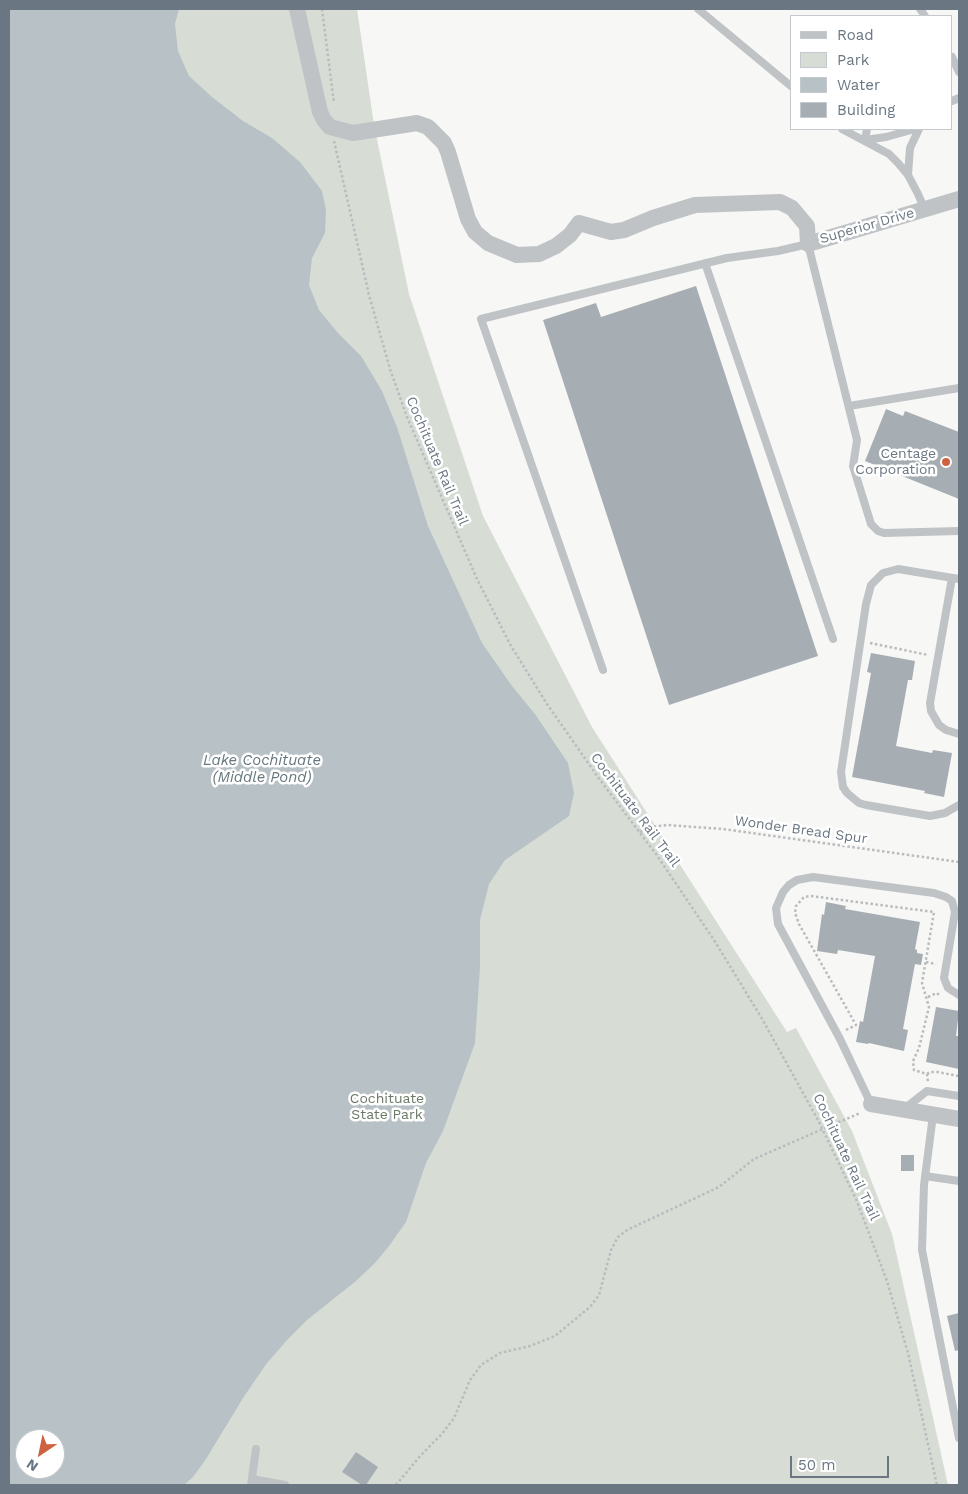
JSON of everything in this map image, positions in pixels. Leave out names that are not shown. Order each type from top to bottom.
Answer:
[{"type":"street","name":"Superior Drive","points":[[297,9],[320,112],[330,127],[353,134],[417,123],[428,127],[444,143],[468,219],[475,232],[488,243],[516,255],[539,254],[556,246],[570,235],[580,223],[611,232],[624,230],[650,219],[695,205],[780,202],[792,208],[807,226],[808,244],[959,199]]},
{"type":"street","points":[[871,1104],[959,1119]]},
{"type":"lane","points":[[698,9],[790,85]]},
{"type":"lane","points":[[953,59],[959,72]]},
{"type":"lane","points":[[844,130],[889,154],[908,175],[925,210]]},
{"type":"lane","points":[[865,140],[867,130]]},
{"type":"lane","points":[[865,140],[911,130]]},
{"type":"lane","points":[[908,175],[910,148],[919,130]]},
{"type":"lane","points":[[603,670],[481,319],[705,263],[808,244],[857,440],[854,471],[871,524],[874,528],[884,533],[959,531]]},
{"type":"lane","points":[[705,263],[833,639]]},
{"type":"lane","points":[[849,406],[959,388]]},
{"type":"lane","points":[[959,734],[946,730],[939,725],[931,711],[930,704],[956,578],[906,570],[883,573],[871,585],[868,594],[841,772],[843,787],[859,803],[923,815],[937,816],[945,814],[959,805]]},
{"type":"lane","points":[[871,1104],[840,1039],[780,929],[776,916],[776,904],[782,892],[792,882],[802,878],[813,877],[934,893],[956,900],[944,978],[948,988],[959,995]]},
{"type":"lane","points":[[904,1109],[926,1090],[959,1096]]},
{"type":"lane","points":[[934,1114],[925,1176],[923,1258],[959,1438]]},
{"type":"lane","points":[[925,1176],[959,1181]]},
{"type":"lane","points":[[256,1448],[251,1482],[285,1485]]},
{"type":"path","points":[[322,9],[335,106]]},
{"type":"path","name":"Cochituate Rail Trail","points":[[334,139],[369,295],[390,369],[407,417],[477,579],[503,632],[534,684],[582,755],[640,832],[692,907],[737,977],[797,1080],[823,1130],[865,1220],[887,1281],[908,1353],[937,1485]]},
{"type":"path","points":[[860,641],[931,655]]},
{"type":"path","name":"Wonder Bread Spur","points":[[640,832],[650,827],[667,825],[723,829],[959,862]]},
{"type":"path","points":[[846,1030],[856,1025],[799,924],[795,913],[796,906],[804,897],[811,896],[934,912],[922,983],[929,1007],[919,1048],[912,1066],[914,1070],[927,1074],[937,1072],[959,1076]]},
{"type":"path","points":[[926,962],[936,964]]},
{"type":"path","points":[[925,1083],[929,1082],[927,1074]]},
{"type":"path","points":[[396,1485],[454,1418],[470,1380],[481,1365],[500,1353],[530,1346],[555,1336],[590,1307],[599,1295],[611,1250],[618,1237],[627,1230],[719,1188],[754,1160],[858,1115],[871,1104]]},
{"type":"green space","name":"Lake Cochituate (Middle Pond)","points":[[9,9],[357,9],[374,125],[409,294],[483,516],[592,727],[787,1032],[796,1028],[852,1131],[892,1234],[948,1485],[9,1485]]},
{"type":"water","name":"Lake Cochituate (Middle Pond)","points":[[9,9],[179,9],[175,24],[178,51],[189,76],[212,97],[243,121],[272,138],[300,162],[322,191],[326,210],[325,233],[312,258],[309,285],[319,310],[361,356],[382,391],[397,427],[428,526],[482,643],[512,686],[535,714],[568,763],[574,793],[569,816],[505,860],[489,884],[480,920],[480,967],[475,1043],[443,1131],[426,1163],[406,1222],[375,1263],[356,1281],[307,1320],[267,1363],[206,1459],[193,1477],[184,1485],[9,1485]]},
{"type":"building","points":[[696,286],[818,656],[669,705],[543,320],[596,303],[601,317]]},
{"type":"building","points":[[886,409],[903,416],[905,411],[959,432],[959,499],[865,461]]},
{"type":"building","points":[[871,653],[915,661],[912,680],[908,680],[896,746],[932,753],[933,750],[952,753],[944,797],[924,793],[925,791],[852,777],[871,673],[867,672]]},
{"type":"building","points":[[826,902],[846,906],[845,909],[920,922],[915,949],[917,953],[923,954],[921,965],[915,964],[903,1029],[908,1030],[904,1051],[856,1042],[860,1021],[863,1022],[875,956],[838,950],[837,954],[817,951],[822,914],[824,915]]},
{"type":"building","points":[[936,1007],[959,1011],[956,1036],[959,1036],[959,1069],[926,1062]]},
{"type":"building","points":[[901,1155],[914,1155],[914,1171],[901,1171]]},
{"type":"building","points":[[959,1313],[959,1350],[955,1351],[947,1316]]},
{"type":"building","points":[[356,1452],[378,1467],[366,1485],[362,1485],[342,1472]]},
{"type":"place","name":"Centage Corporation","points":[[946,462]]},
{"type":"park label","name":"Cochituate State Park","points":[[387,1108]]}]
